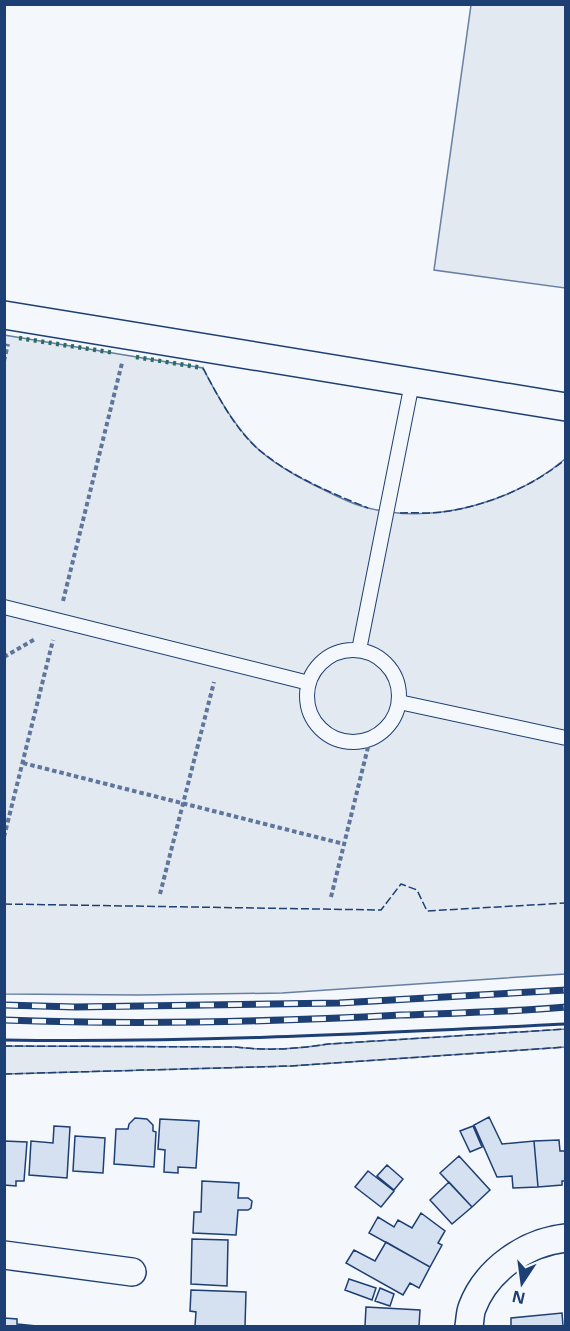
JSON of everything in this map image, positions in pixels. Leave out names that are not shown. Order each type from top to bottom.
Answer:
[{"type":"street","points":[[4,315],[566,407]]},
{"type":"street","points":[[469,1326],[472,1308],[489,1278],[521,1250],[566,1238]]},
{"type":"street","points":[[4,1254],[132,1272]]},
{"type":"lane","points":[[359,650],[412,383]]},
{"type":"lane","points":[[4,607],[58,623],[309,683]]},
{"type":"lane","points":[[346,650],[359,650],[379,658],[394,673],[399,687],[396,714],[381,733],[370,739],[356,742],[342,740],[328,734],[317,724],[310,712],[309,683],[314,671],[334,654],[346,650]]},
{"type":"lane","points":[[399,702],[566,738]]},
{"type":"path","points":[[4,837],[129,337]]},
{"type":"path","points":[[4,657],[58,623]]},
{"type":"path","points":[[160,894],[219,661]]},
{"type":"path","points":[[331,897],[370,739]]},
{"type":"path","points":[[23,763],[344,844]]},
{"type":"shaded area","points":[[471,5],[565,5],[565,288],[434,270]]},
{"type":"shaded area","points":[[4,335],[203,368],[233,420],[263,453],[306,481],[347,501],[368,508],[394,513],[420,514],[472,506],[522,487],[565,459],[565,974],[282,993],[5,994]]},
{"type":"shaded area","points":[[566,1029],[565,1047],[291,1066],[5,1074],[5,1046],[282,1049]]},
{"type":"building","points":[[489,1117],[502,1144],[534,1141],[538,1187],[513,1188],[512,1176],[497,1177],[474,1125]]},
{"type":"building","points":[[135,1118],[147,1119],[153,1125],[153,1131],[156,1132],[154,1167],[114,1164],[116,1129],[128,1129],[129,1124]]},
{"type":"building","points":[[160,1119],[199,1121],[196,1168],[178,1167],[178,1173],[164,1172],[165,1150],[158,1149]]},
{"type":"building","points":[[54,1126],[70,1127],[67,1178],[29,1175],[31,1141],[53,1143]]},
{"type":"building","points":[[473,1126],[482,1147],[470,1152],[460,1131]]},
{"type":"building","points":[[75,1136],[105,1138],[103,1173],[73,1171]]},
{"type":"building","points":[[559,1140],[560,1151],[566,1151],[566,1181],[562,1181],[562,1185],[538,1187],[534,1141]]},
{"type":"building","points":[[4,1141],[27,1142],[24,1181],[16,1181],[16,1186],[4,1185]]},
{"type":"building","points":[[459,1156],[490,1190],[472,1207],[440,1173]]},
{"type":"building","points":[[387,1165],[403,1179],[394,1190],[377,1176]]},
{"type":"building","points":[[368,1171],[394,1191],[381,1207],[355,1187]]},
{"type":"building","points":[[202,1181],[239,1183],[238,1198],[248,1198],[252,1201],[251,1208],[248,1210],[238,1210],[236,1235],[193,1233],[194,1212],[201,1212]]},
{"type":"building","points":[[449,1182],[472,1207],[452,1224],[430,1200]]},
{"type":"building","points":[[421,1213],[445,1231],[438,1243],[442,1245],[430,1267],[369,1233],[378,1217],[394,1227],[398,1220],[412,1228]]},
{"type":"building","points":[[192,1239],[228,1240],[227,1286],[191,1284]]},
{"type":"building","points":[[386,1242],[430,1267],[419,1288],[410,1283],[403,1295],[346,1263],[354,1250],[375,1261]]},
{"type":"building","points":[[349,1279],[376,1288],[372,1300],[345,1290]]},
{"type":"building","points":[[380,1288],[394,1294],[390,1306],[375,1301]]},
{"type":"building","points":[[191,1290],[246,1292],[245,1326],[195,1326],[196,1312],[190,1311]]},
{"type":"building","points":[[366,1307],[420,1310],[419,1326],[365,1326]]},
{"type":"building","points":[[562,1313],[563,1326],[511,1326],[511,1318]]},
{"type":"building","points":[[4,1318],[17,1319],[17,1324],[37,1326],[4,1326]]},
{"type":"railway","points":[[4,1005],[75,1007],[339,1003],[566,990]]},
{"type":"railway","points":[[4,1020],[252,1021],[566,1007]]},
{"type":"hedge","points":[[19,338],[115,353]]},
{"type":"hedge","points":[[136,357],[203,368]]},
{"type":"fence","points":[[203,368],[234,422],[258,449],[297,475],[368,508]]},
{"type":"fence","points":[[400,513],[443,512],[492,500],[538,478],[566,459]]},
{"type":"fence","points":[[4,904],[381,910],[401,884],[417,890],[427,911],[566,903]]},
{"type":"fence","points":[[4,1046],[282,1049],[566,1029]]},
{"type":"fence","points":[[4,1074],[291,1066],[566,1047]]},
{"type":"wall","points":[[4,1040],[215,1039],[566,1024]]}]
